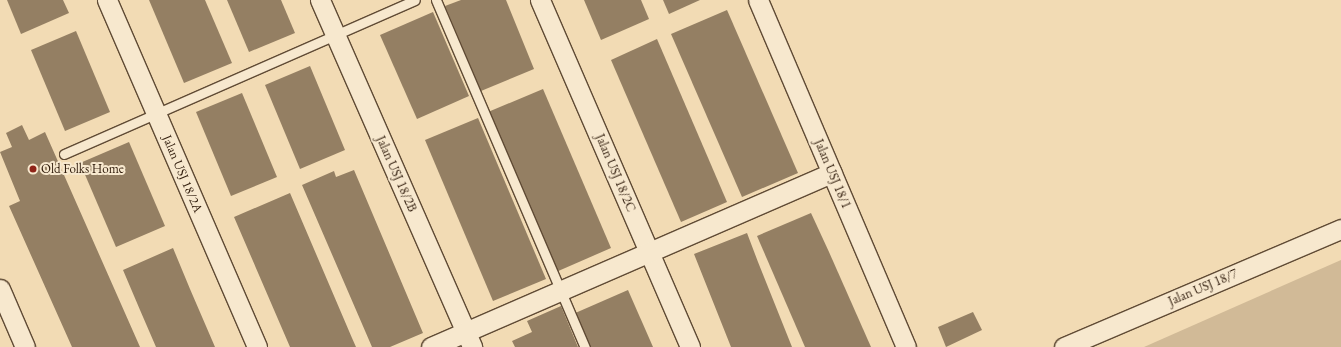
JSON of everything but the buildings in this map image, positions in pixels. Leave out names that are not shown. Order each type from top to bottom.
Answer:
[{"type":"street","name":"Jalan USJ 18/2A","points":[[106,0],[257,347]]},
{"type":"street","name":"Jalan USJ 18/2B","points":[[320,0],[469,340]]},
{"type":"street","name":"Jalan USJ 18/2C","points":[[540,0],[690,347]]},
{"type":"street","name":"Jalan USJ 18/1","points":[[758,0],[906,347]]},
{"type":"street","points":[[432,347],[469,340],[561,291],[832,173]]},
{"type":"street","name":"Jalan USJ 18/7","points":[[1064,347],[1341,229]]},
{"type":"street","points":[[0,289],[25,347]]},
{"type":"lane","points":[[64,154],[414,0]]},
{"type":"lane","points":[[436,0],[585,347]]},
{"type":"shaded area","points":[[1341,260],[1341,347],[1144,347]]},
{"type":"place","name":"Old Folks Home","points":[[33,169]]}]
